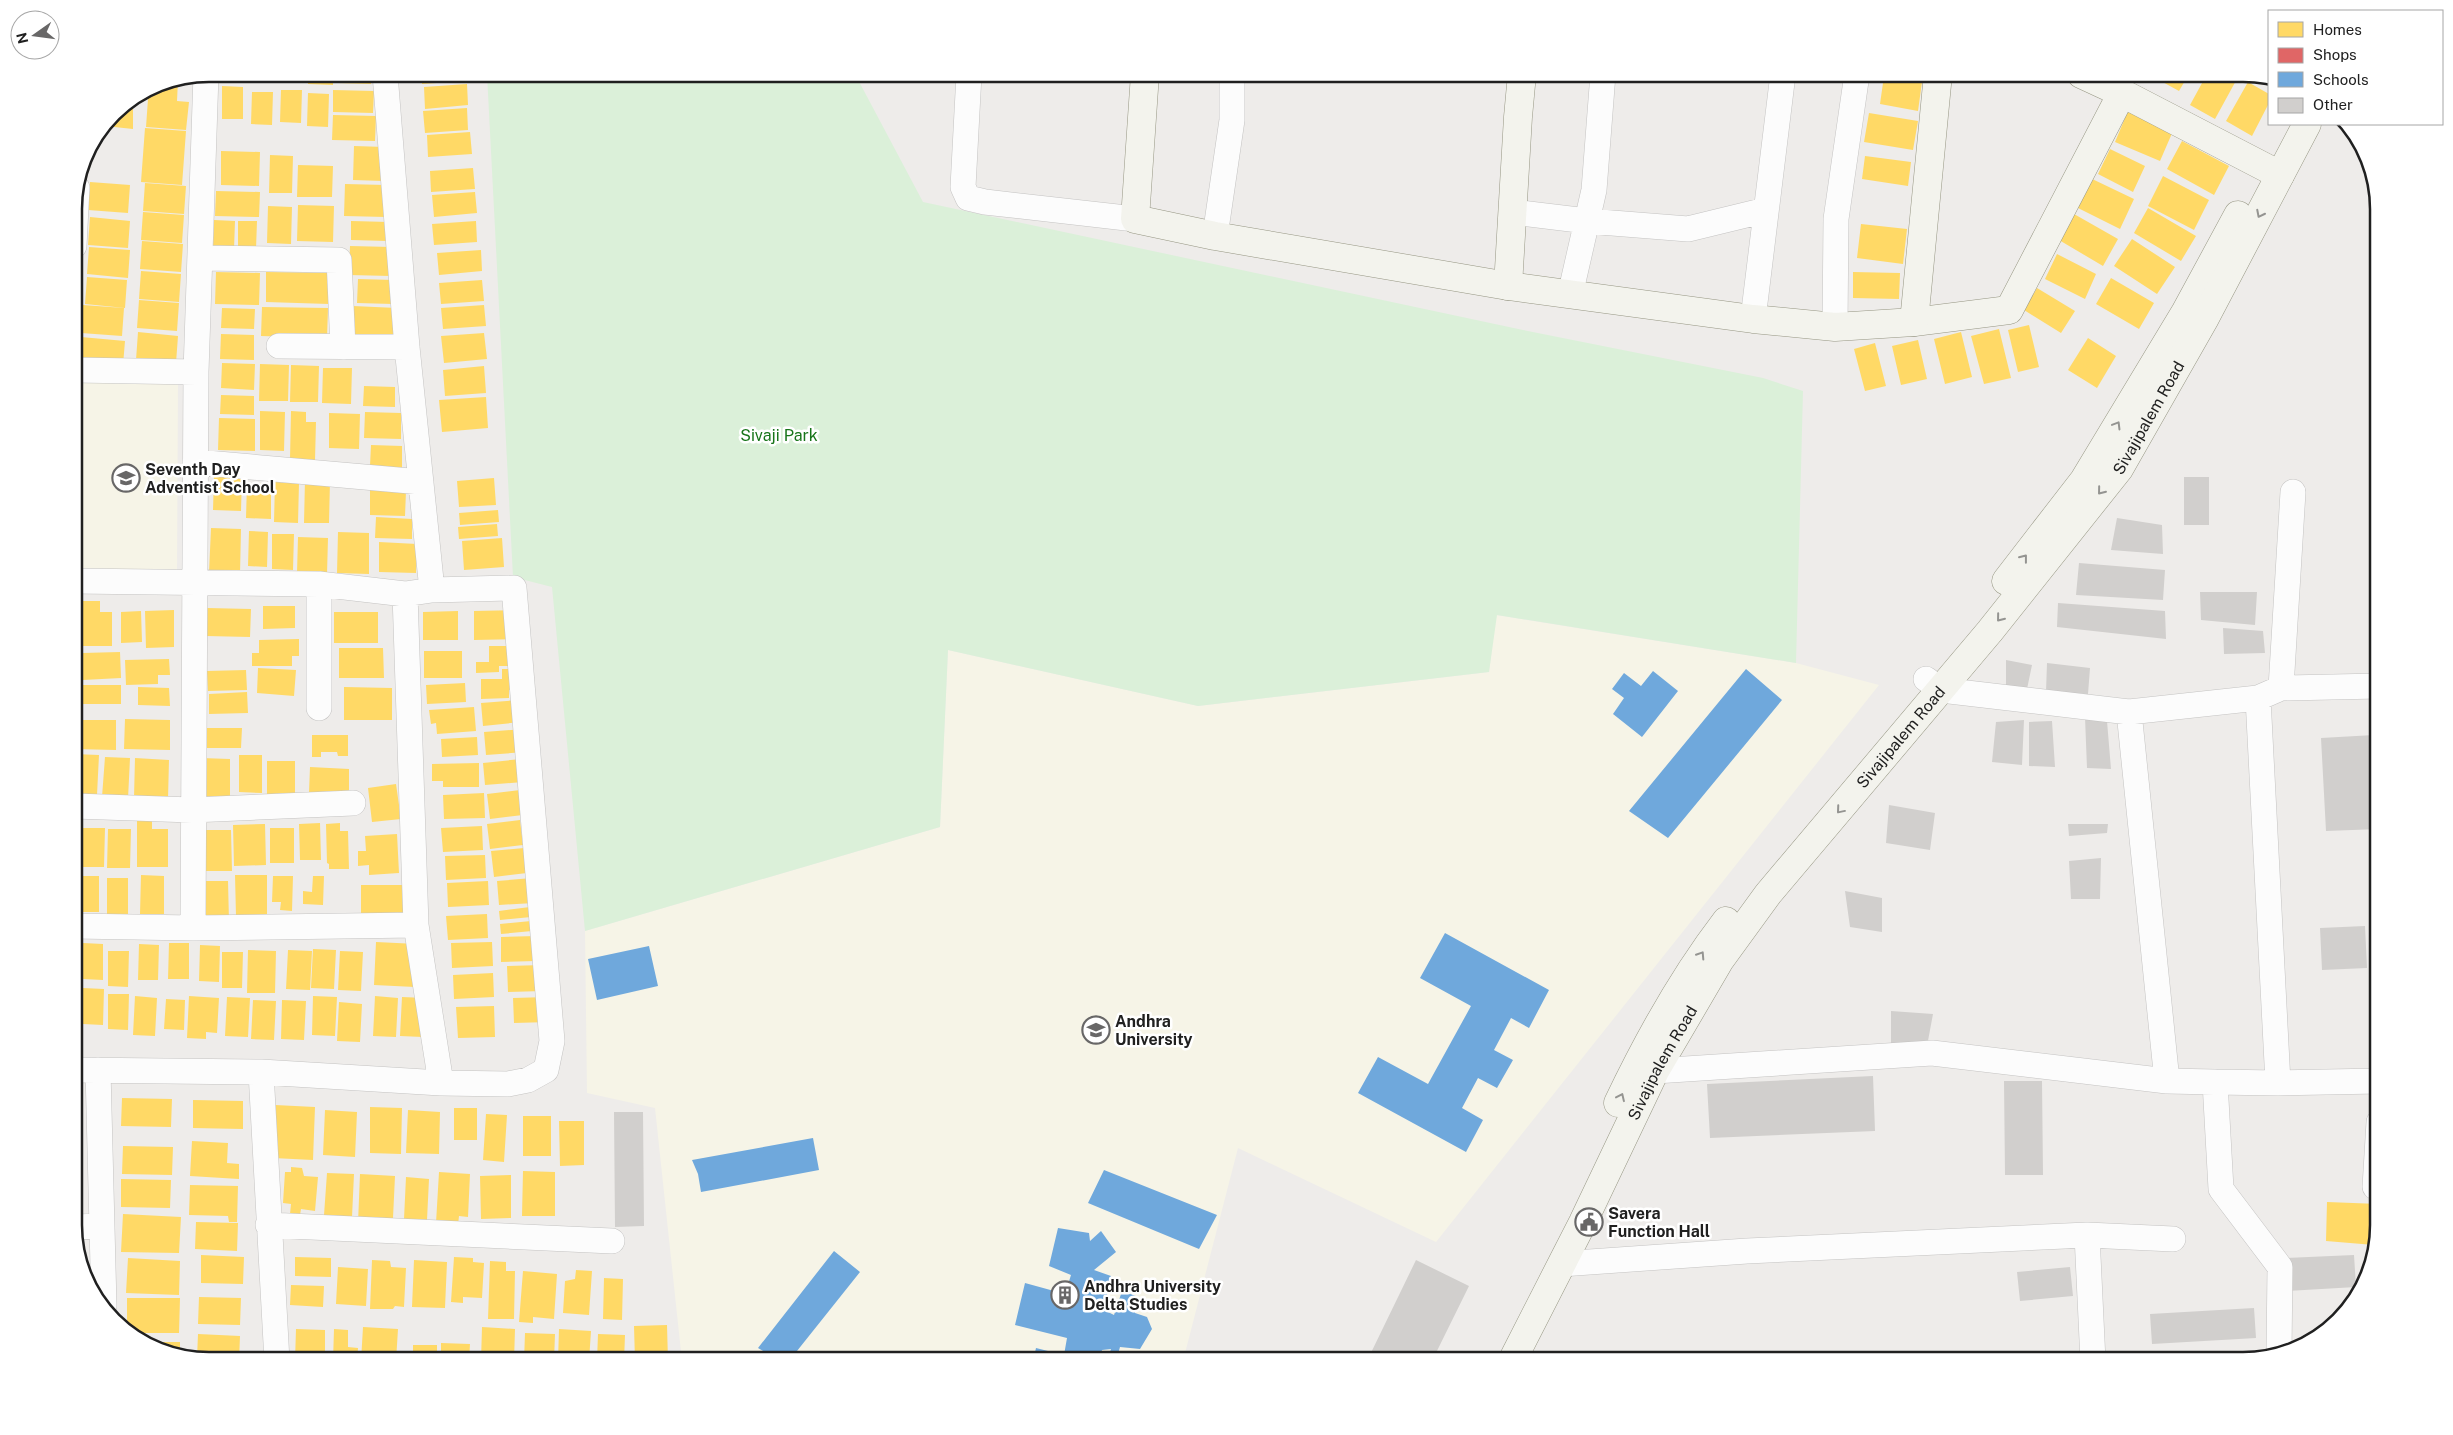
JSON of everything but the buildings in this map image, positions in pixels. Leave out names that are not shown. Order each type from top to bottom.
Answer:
[{"type":"main road","points":[[1144,83],[1135,219],[1215,236],[1508,286],[1753,319],[1835,327],[1914,322],[2008,310],[2122,92]]},
{"type":"main road","points":[[1508,286],[1521,83]]},
{"type":"main road","points":[[1914,322],[1937,83]]},
{"type":"main road","points":[[2102,83],[2272,171]]},
{"type":"main road","name":"Sivajipalem Road","points":[[1497,1352],[1638,1062],[1702,953],[1754,884],[1933,684],[2119,469],[2205,318],[2272,171],[2286,125]]},
{"type":"main road","name":"Sivajipalem Road","points":[[2272,171],[2306,125]]},
{"type":"main road","name":"Sivajipalem Road","points":[[1517,1352],[1655,1071],[1720,960],[1768,894],[1933,684]]},
{"type":"street","points":[[193,928],[193,583],[196,372],[206,83]]},
{"type":"street","points":[[386,83],[407,347],[432,590]]},
{"type":"street","points":[[969,83],[963,187],[968,198],[985,202],[1135,219]]},
{"type":"street","points":[[1215,236],[1232,120],[1232,83]]},
{"type":"street","points":[[1570,295],[1594,190],[1602,83]]},
{"type":"street","points":[[1753,319],[1782,83]]},
{"type":"street","points":[[1835,327],[1836,219],[1857,83]]},
{"type":"street","points":[[1512,212],[1587,221],[1688,229],[1766,210]]},
{"type":"street","points":[[200,258],[339,260],[344,347]]},
{"type":"street","points":[[279,346],[407,347]]},
{"type":"street","points":[[83,370],[196,372]]},
{"type":"street","points":[[195,462],[421,482]]},
{"type":"street","points":[[2281,688],[2293,492]]},
{"type":"street","points":[[83,581],[320,584],[405,594],[432,590],[514,588],[552,1041],[546,1070],[528,1080],[508,1084],[441,1083],[261,1072],[86,1070],[101,1226],[104,1295]]},
{"type":"street","points":[[319,708],[320,584]]},
{"type":"street","points":[[405,594],[416,925],[441,1083]]},
{"type":"street","points":[[1933,684],[2129,712],[2258,698],[2281,688],[2370,686]]},
{"type":"street","points":[[2258,698],[2278,1083]]},
{"type":"street","points":[[2129,712],[2167,1081]]},
{"type":"street","points":[[83,806],[192,810],[353,803]]},
{"type":"street","points":[[83,926],[193,928],[416,925]]},
{"type":"street","points":[[1655,1071],[1932,1054],[2167,1081],[2278,1083],[2370,1081]]},
{"type":"street","points":[[261,1072],[276,1352]]},
{"type":"street","points":[[2215,1082],[2221,1189],[2280,1267],[2279,1347]]},
{"type":"street","points":[[268,1225],[612,1241]]},
{"type":"street","points":[[83,1227],[101,1226]]},
{"type":"street","points":[[1561,1264],[1747,1251],[2087,1235],[2172,1239]]},
{"type":"street","points":[[2087,1235],[2093,1352]]},
{"type":"shaded area","name":"Seventh Day Adventist School","points":[[83,380],[178,381],[177,576],[83,574]]},
{"type":"shaded area","name":"Andhra University","points":[[1496,615],[1796,663],[1879,685],[1436,1242],[1238,1148],[1185,1352],[681,1352],[655,1108],[587,1093],[585,931],[940,827],[948,650],[1198,706],[1489,672]]},
{"type":"green space","name":"Sivaji Park","points":[[487,83],[860,83],[923,202],[1523,330],[1763,378],[1803,391],[1796,663],[1497,615],[1489,672],[1198,706],[948,650],[940,827],[585,931],[552,587],[513,577]]},
{"type":"place","name":"Seventh Day Adventist School","points":[[126,478]]},
{"type":"place","name":"Andhra University","points":[[1096,1030]]},
{"type":"place","name":"Savera Function Hall","points":[[1589,1222]]},
{"type":"place","name":"Andhra University Delta Studies","points":[[1065,1295]]}]
